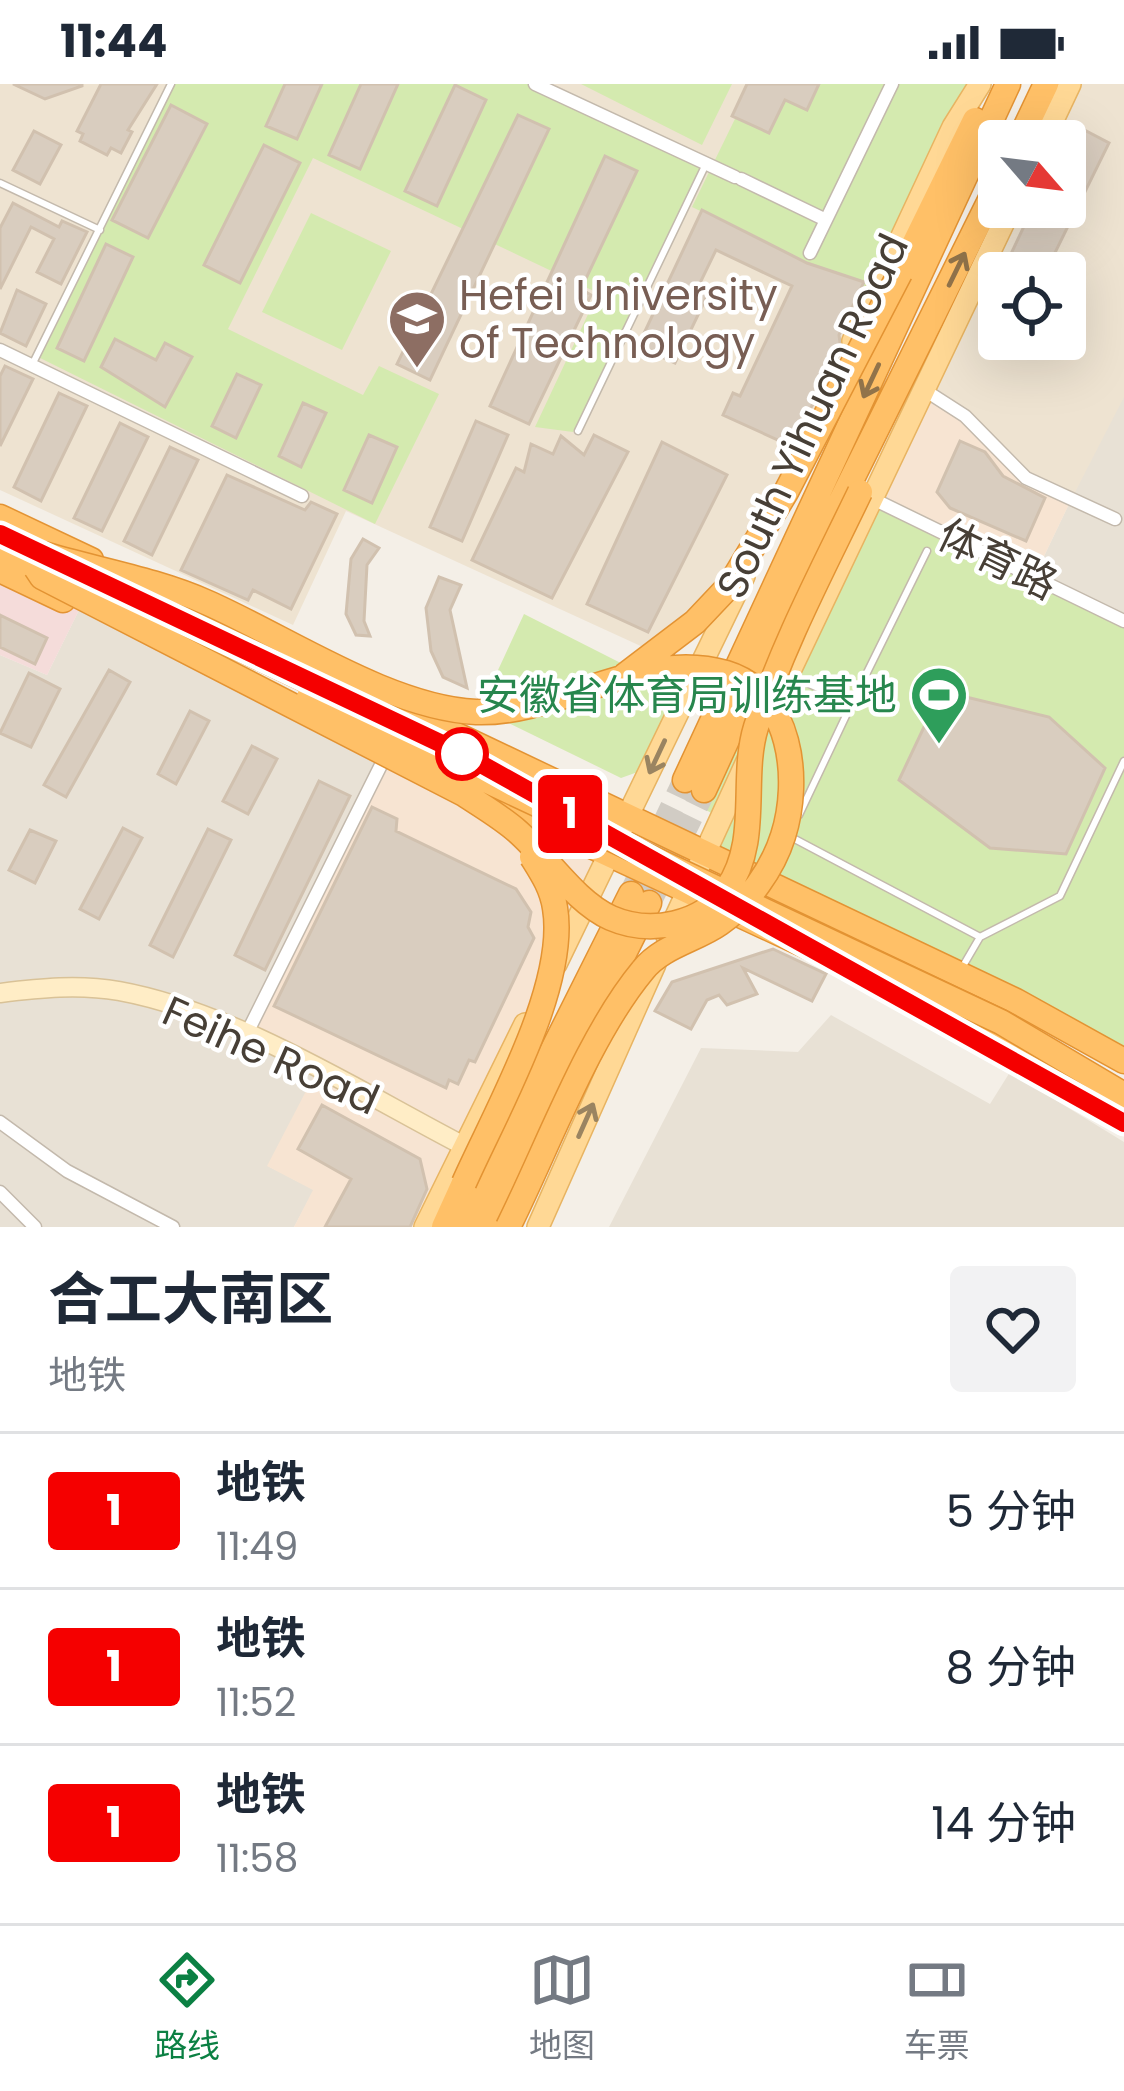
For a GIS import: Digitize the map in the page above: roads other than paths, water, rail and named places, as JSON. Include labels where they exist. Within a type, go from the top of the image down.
[{"type":"highway","points":[[622,677],[695,622],[730,585],[786,492],[901,273],[947,170],[1005,84]]},
{"type":"highway","name":"South Yihuan Road","points":[[978,226],[782,620],[694,785],[1005,84]]},
{"type":"highway","points":[[1029,120],[1046,89]]},
{"type":"highway","points":[[39,561],[42,578],[464,794],[515,829],[593,907],[634,926],[681,923],[728,889],[747,826],[754,732],[797,623],[866,495],[925,361],[932,322]]},
{"type":"highway","points":[[0,517],[958,974],[1124,1061]]},
{"type":"highway","points":[[0,534],[39,561],[1000,1022],[1124,1095]]},
{"type":"highway","points":[[0,550],[202,600],[412,699],[476,712],[531,706],[622,677],[670,670],[727,674],[761,697],[785,730],[792,786],[783,837],[741,904],[720,924],[647,964],[620,1000],[508,1227]]},
{"type":"highway","points":[[39,561],[1013,1014],[1124,1077]]},
{"type":"highway","points":[[0,570],[992,1032],[1124,1109]]},
{"type":"highway","points":[[443,1227],[542,1001],[554,951],[556,911],[549,884],[515,829]]},
{"type":"highway","points":[[464,1227],[640,898],[488,1227]]},
{"type":"main road","points":[[425,1227],[612,856],[952,127],[980,84]]},
{"type":"main road","points":[[1053,120],[1070,84]]},
{"type":"main road","points":[[538,1227],[866,495],[1001,228]]},
{"type":"street","points":[[535,84],[826,220]]},
{"type":"street","points":[[810,253],[892,84]]},
{"type":"street","points":[[0,350],[302,496]]},
{"type":"street","points":[[923,389],[965,416],[1026,478],[1115,519]]},
{"type":"street","name":"体育路","points":[[866,495],[1124,621]]},
{"type":"street","points":[[246,1036],[387,752]]},
{"type":"street","name":"Feihe Road","points":[[0,993],[51,986],[121,992],[246,1036],[464,1146]]},
{"type":"street","points":[[0,1122],[67,1171],[173,1227]]},
{"type":"street","points":[[0,1192],[35,1227]]},
{"type":"lane","points":[[32,365],[171,84]]},
{"type":"lane","points":[[578,431],[706,164]]},
{"type":"lane","points":[[0,183],[100,230]]},
{"type":"lane","points":[[927,551],[789,836],[980,938]]},
{"type":"lane","points":[[788,674],[852,703]]},
{"type":"lane","points":[[958,974],[980,938],[1060,896],[1124,761]]},
{"type":"tunnel","points":[[631,894],[685,780]]},
{"type":"tunnel","points":[[649,903],[704,790]]},
{"type":"metro line","name":"1","points":[[0,534],[463,754],[1124,1123]]},
{"type":"place","name":"Hefei University of Technology","points":[[417,370]]},
{"type":"place","name":"安徽省体育局训练基地","points":[[939,746]]}]
